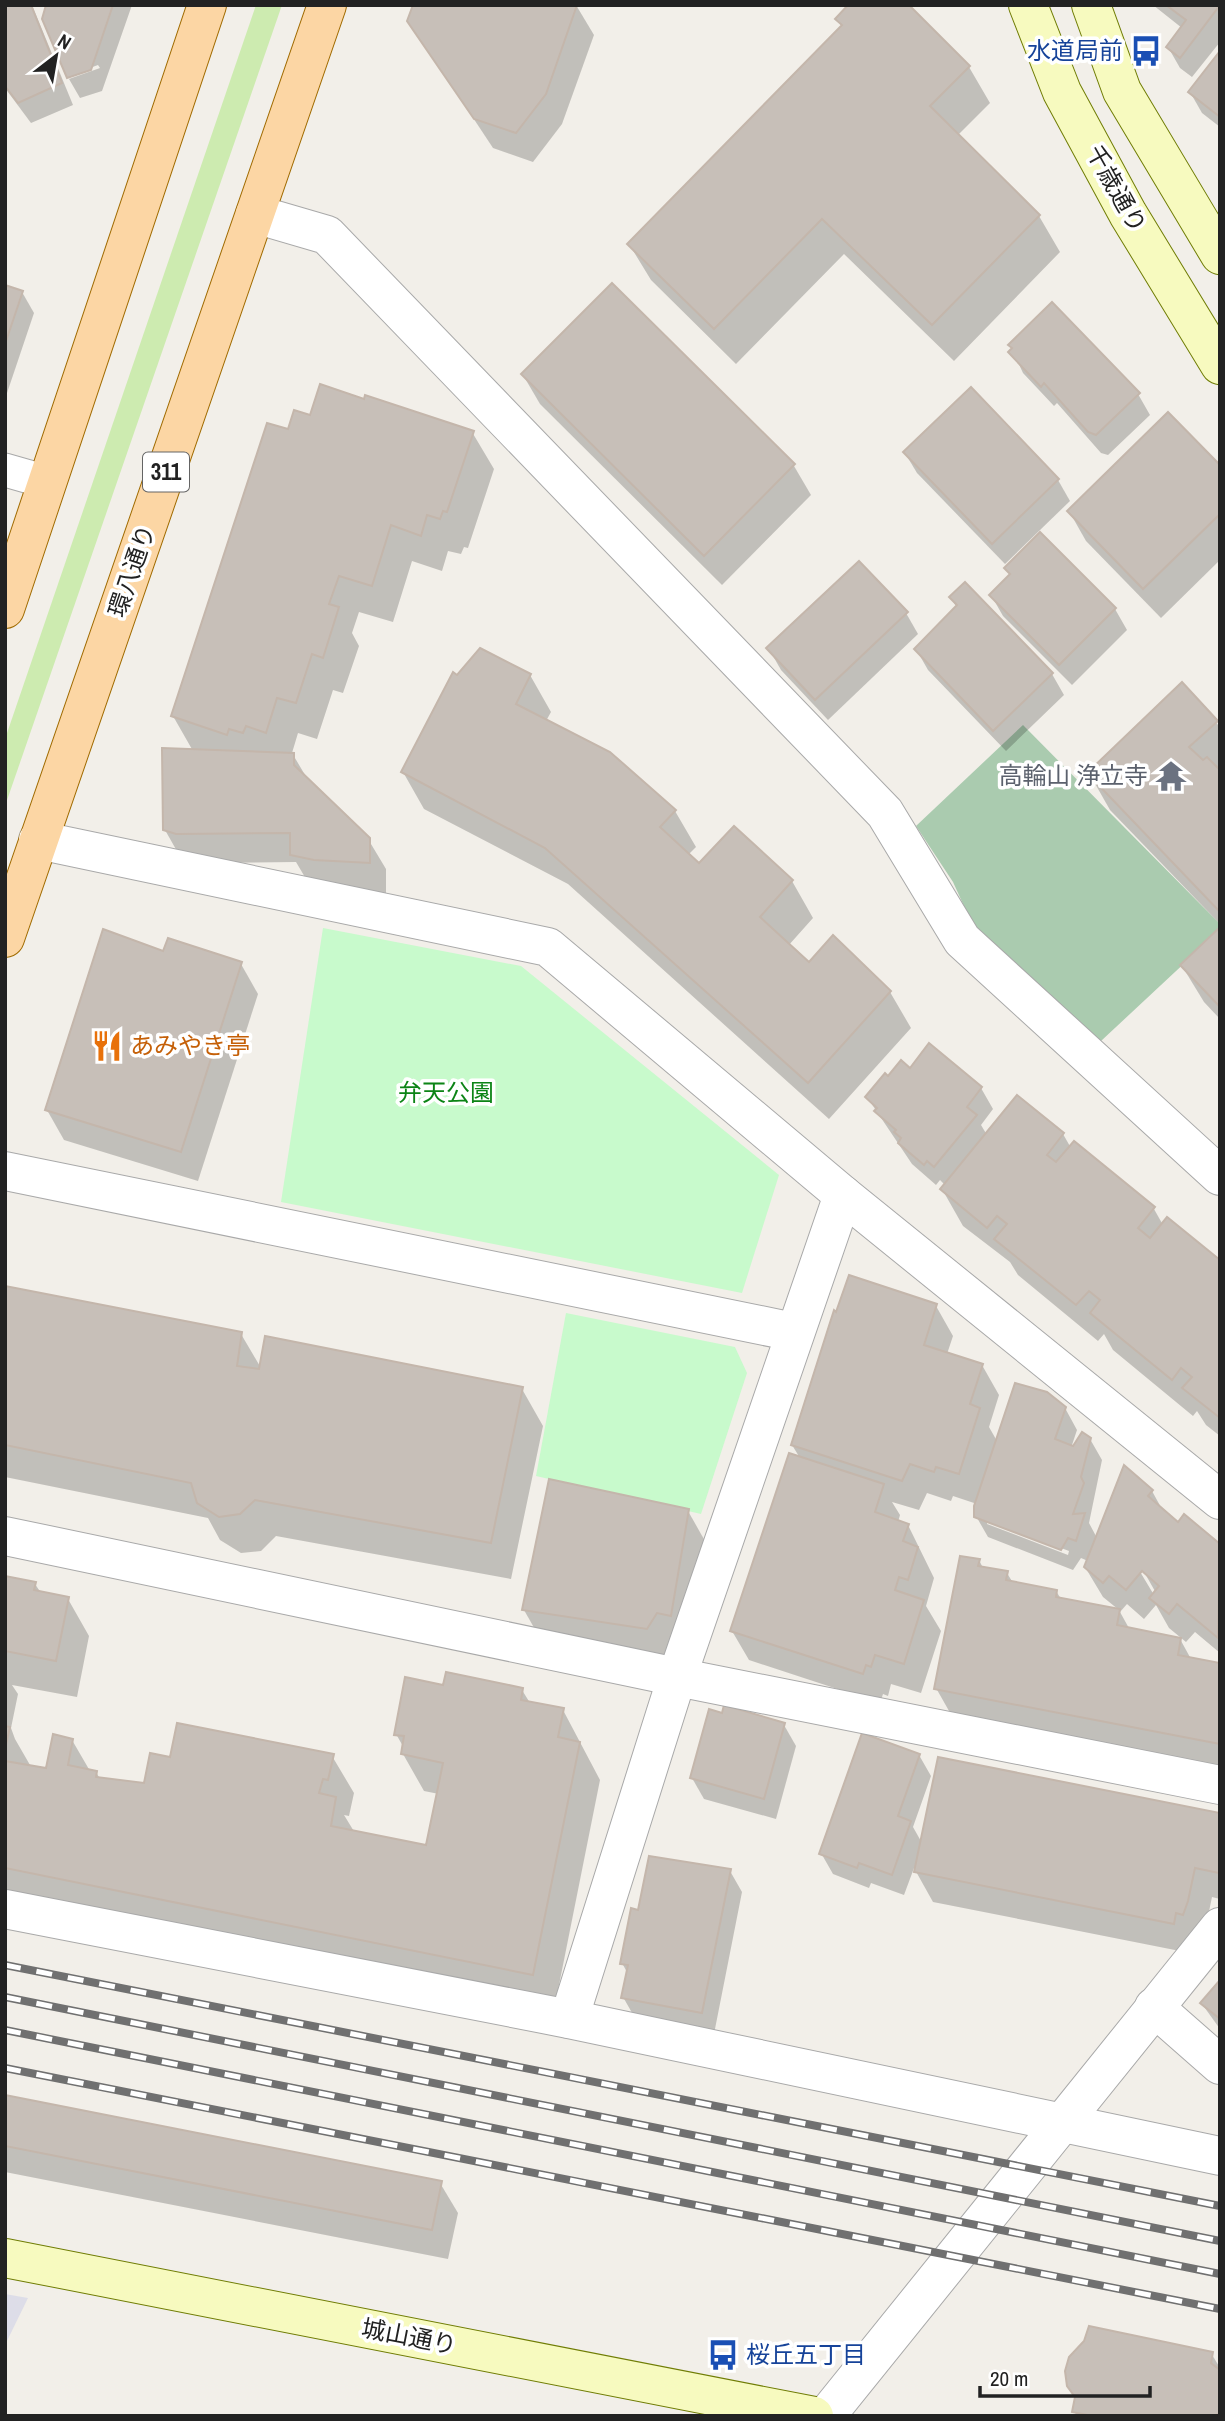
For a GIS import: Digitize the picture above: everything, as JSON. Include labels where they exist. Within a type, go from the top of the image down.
[{"type":"main road","points":[[5,609],[207,5]]},
{"type":"main road","name":"環八通り","points":[[5,938],[327,5]]},
{"type":"street","name":"千歳通り","points":[[1028,5],[1062,92],[1135,225],[1220,365]]},
{"type":"street","points":[[1091,5],[1122,91],[1220,255]]},
{"type":"street","points":[[256,214],[327,235],[886,813],[962,940],[1220,1176]]},
{"type":"street","points":[[38,840],[548,947],[843,1195],[1220,1500]]},
{"type":"street","points":[[5,1171],[794,1332]]},
{"type":"street","points":[[569,2019],[677,1677],[843,1195]]},
{"type":"street","points":[[5,1536],[677,1677],[1220,1785]]},
{"type":"street","points":[[5,1909],[569,2019],[1065,2121],[1220,2156]]},
{"type":"street","points":[[826,2416],[1220,1927]]},
{"type":"street","points":[[1154,2007],[1220,2065]]},
{"type":"street","name":"城山通り","points":[[5,2258],[814,2416]]},
{"type":"lane","points":[[5,470],[47,482]]},
{"type":"green space","points":[[256,5],[282,5],[5,806],[5,739]]},
{"type":"green space","points":[[1023,725],[1220,924],[1220,930],[1101,1041],[974,928],[953,882],[916,826]]},
{"type":"green space","name":"弁天公園","points":[[323,928],[521,966],[779,1175],[742,1293],[281,1202]]},
{"type":"green space","points":[[566,1313],[735,1347],[747,1373],[701,1514],[536,1476]]},
{"type":"shaded area","points":[[5,2294],[28,2298],[5,2345]]},
{"type":"building","points":[[5,5],[31,5],[62,83],[18,103],[5,86]]},
{"type":"building","points":[[46,5],[113,5],[91,70],[67,78],[42,19]]},
{"type":"building","points":[[413,5],[577,5],[546,94],[516,133],[474,119],[407,21]]},
{"type":"building","points":[[848,5],[909,5],[970,66],[930,106],[1040,215],[932,325],[822,219],[714,329],[627,244],[842,25],[835,19]]},
{"type":"building","points":[[1166,5],[1220,5],[1180,58],[1166,47],[1186,20]]},
{"type":"building","points":[[1220,51],[1220,117],[1188,92]]},
{"type":"building","points":[[612,283],[795,464],[704,556],[521,374]]},
{"type":"building","points":[[5,285],[23,291],[5,344]]},
{"type":"building","points":[[1052,302],[1140,393],[1096,435],[1088,432],[1044,383],[1041,387],[1008,352],[1012,348],[1008,345]]},
{"type":"building","points":[[320,384],[364,399],[365,395],[474,431],[447,512],[443,511],[440,519],[427,515],[421,536],[391,525],[372,586],[339,576],[329,604],[339,607],[323,658],[312,654],[296,703],[277,698],[266,733],[246,726],[243,733],[229,729],[227,735],[171,716],[267,423],[288,429],[294,410],[310,415]]},
{"type":"building","points":[[971,387],[1059,479],[992,544],[903,452]]},
{"type":"building","points":[[1168,412],[1220,465],[1220,514],[1143,589],[1067,511]]},
{"type":"building","points":[[1040,532],[1116,608],[1059,665],[989,595],[1010,574],[1004,568]]},
{"type":"building","points":[[859,561],[908,612],[815,700],[766,648]]},
{"type":"building","points":[[965,582],[1053,673],[993,731],[914,649],[957,605],[949,597]]},
{"type":"building","points":[[480,648],[531,674],[516,704],[610,752],[676,810],[660,827],[699,863],[734,826],[793,880],[760,917],[809,962],[833,935],[891,991],[808,1083],[545,848],[401,772],[453,672],[457,675]]},
{"type":"building","points":[[1182,682],[1218,721],[1189,747],[1203,760],[1207,757],[1220,770],[1220,912],[1087,773]]},
{"type":"building","points":[[162,748],[294,753],[294,765],[370,838],[370,863],[314,860],[290,855],[290,833],[176,834],[163,830]]},
{"type":"building","points":[[1220,927],[1220,1007],[1180,965]]},
{"type":"building","points":[[103,929],[163,951],[168,938],[242,962],[181,1152],[45,1110]]},
{"type":"building","points":[[929,1043],[982,1087],[967,1107],[977,1115],[934,1167],[927,1161],[924,1165],[898,1143],[901,1138],[894,1132],[896,1130],[874,1111],[877,1108],[865,1097],[885,1073],[888,1076],[901,1060],[910,1068]]},
{"type":"building","points":[[1017,1095],[1064,1133],[1047,1155],[1056,1162],[1074,1141],[1155,1207],[1138,1228],[1150,1238],[1167,1217],[1220,1260],[1220,1418],[1182,1388],[1192,1377],[1181,1368],[1172,1380],[1090,1313],[1100,1300],[1089,1291],[1076,1305],[994,1239],[1007,1224],[997,1216],[987,1228],[940,1189]]},
{"type":"building","points":[[849,1275],[937,1304],[924,1345],[983,1364],[970,1404],[980,1408],[959,1474],[936,1467],[934,1472],[910,1464],[902,1481],[791,1445],[834,1310],[836,1312]]},
{"type":"building","points":[[5,1286],[242,1332],[237,1366],[259,1369],[265,1336],[523,1387],[491,1543],[255,1500],[240,1514],[219,1517],[197,1503],[191,1483],[5,1445]]},
{"type":"building","points":[[1015,1383],[1047,1392],[1066,1407],[1055,1439],[1073,1446],[1082,1432],[1091,1438],[1081,1477],[1084,1483],[1073,1514],[1085,1513],[1076,1541],[1068,1538],[1061,1550],[974,1517],[974,1506]]},
{"type":"building","points":[[789,1453],[884,1484],[875,1512],[909,1524],[903,1541],[918,1547],[908,1580],[899,1577],[895,1590],[924,1600],[904,1664],[875,1655],[871,1667],[866,1665],[863,1674],[730,1631]]},
{"type":"building","points":[[1124,1465],[1153,1490],[1148,1496],[1178,1522],[1184,1514],[1220,1544],[1218,1638],[1177,1604],[1169,1614],[1149,1598],[1159,1586],[1142,1571],[1126,1590],[1109,1576],[1103,1583],[1084,1567]]},
{"type":"building","points":[[549,1479],[689,1509],[671,1616],[657,1613],[647,1629],[522,1610]]},
{"type":"building","points":[[960,1556],[980,1559],[978,1566],[1008,1571],[1006,1580],[1057,1590],[1056,1597],[1120,1609],[1117,1625],[1181,1638],[1178,1655],[1220,1663],[1220,1744],[934,1689]]},
{"type":"building","points":[[5,1576],[36,1582],[34,1590],[69,1597],[56,1661],[5,1651]]},
{"type":"building","points":[[446,1672],[523,1688],[521,1700],[564,1708],[558,1737],[580,1742],[533,1975],[5,1868],[5,1761],[46,1768],[53,1734],[73,1739],[68,1765],[97,1771],[96,1777],[144,1783],[150,1753],[170,1757],[177,1723],[334,1754],[328,1780],[323,1779],[319,1793],[336,1797],[331,1826],[426,1845],[443,1763],[401,1754],[404,1736],[394,1735],[405,1677],[443,1685]]},
{"type":"building","points":[[724,1705],[785,1723],[764,1799],[690,1778],[709,1709],[722,1713]]},
{"type":"building","points":[[5,1726],[10,1727],[5,1749]]},
{"type":"building","points":[[862,1733],[920,1754],[898,1816],[911,1821],[892,1875],[859,1863],[857,1868],[819,1854]]},
{"type":"building","points":[[938,1757],[1220,1813],[1219,1873],[1195,1868],[1183,1915],[1176,1913],[1174,1924],[914,1872]]},
{"type":"building","points":[[649,1856],[731,1869],[702,2013],[621,1998],[628,1965],[620,1964],[631,1908],[638,1910]]},
{"type":"building","points":[[1220,1980],[1220,2019],[1200,2003]]},
{"type":"building","points":[[5,2095],[442,2181],[432,2230],[5,2146]]},
{"type":"building","points":[[1089,2326],[1213,2352],[1211,2363],[1220,2370],[1219,2413],[1215,2416],[1093,2416],[1072,2412],[1075,2397],[1067,2386],[1065,2371],[1069,2357],[1084,2341]]},
{"type":"railway","points":[[5,1965],[1220,2206]]},
{"type":"railway","points":[[5,1997],[1220,2241]]},
{"type":"railway","points":[[5,2030],[1220,2274]]},
{"type":"railway","points":[[5,2068],[1220,2309]]},
{"type":"place","name":"水道局前","points":[[1146,51]]},
{"type":"place","name":"高輪山 浄立寺","points":[[1171,776]]},
{"type":"place","name":"あみやき亭","points":[[107,1046]]},
{"type":"place","name":"桜丘五丁目","points":[[723,2355]]}]
